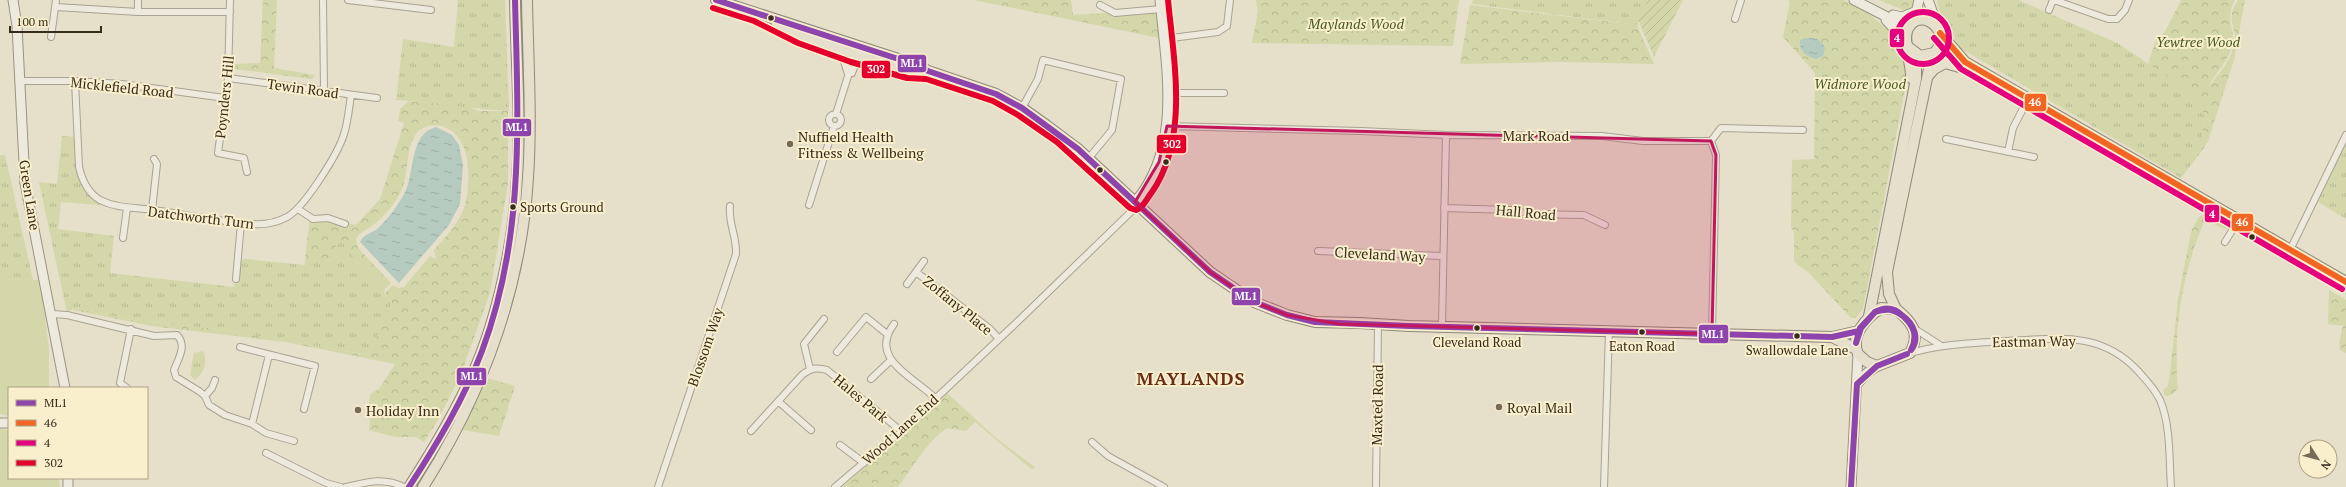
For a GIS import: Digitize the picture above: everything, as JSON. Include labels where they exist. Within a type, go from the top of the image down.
[{"type":"main road","points":[[410,487],[446,428],[474,372],[503,277],[517,180],[515,0]]},
{"type":"main road","points":[[423,487],[466,412],[483,375],[495,342],[513,279],[524,216],[528,179],[527,0]]},
{"type":"main road","points":[[716,0],[819,33],[859,51],[908,70],[928,71]]},
{"type":"main road","points":[[757,14],[801,35],[832,46],[892,57],[920,66],[928,71],[981,88],[1022,108],[1088,159],[1210,272],[1254,302],[1287,315],[1315,322],[1712,334],[1832,337],[1859,331]]},
{"type":"main road","points":[[1905,132],[1911,76],[1906,32],[1912,23],[1928,20],[1939,31],[1962,60],[1972,67],[2238,220],[2291,248],[2346,282]]},
{"type":"main road","points":[[1832,337],[1857,352],[1867,362],[1878,366],[1910,353],[1916,336],[1915,329],[1896,309],[1889,294],[1887,272],[1924,89],[1933,54],[1940,44],[1939,31]]},
{"type":"main road","points":[[819,33],[819,37],[832,46]]},
{"type":"main road","points":[[1907,44],[1916,54],[1925,56],[1933,54],[1962,60]]},
{"type":"main road","points":[[1857,352],[1859,331],[1869,316],[1917,72],[1916,54]]},
{"type":"main road","points":[[892,57],[893,60],[908,70]]},
{"type":"main road","points":[[1924,89],[1930,72],[1945,63],[1952,63],[1999,82]]},
{"type":"main road","points":[[1869,316],[1882,308],[1896,309]]},
{"type":"street","name":"Green Lane","points":[[13,0],[17,26],[25,183],[52,314],[65,387]]},
{"type":"street","points":[[138,0],[138,12]]},
{"type":"street","name":"Poynders Hill","points":[[230,0],[228,78],[218,153],[244,158],[247,172]]},
{"type":"street","points":[[323,0],[324,91]]},
{"type":"street","points":[[348,0],[431,10]]},
{"type":"street","points":[[1164,39],[1218,32],[1227,26],[1230,0]]},
{"type":"street","points":[[1734,19],[1741,0]]},
{"type":"street","points":[[1858,2],[1879,14],[1898,22],[1912,23],[1917,11],[1919,0]]},
{"type":"street","points":[[1924,0],[1928,20]]},
{"type":"street","points":[[1928,0],[1939,31]]},
{"type":"street","points":[[2049,10],[2054,0],[2108,19],[2117,19],[2125,10],[2129,0]]},
{"type":"street","points":[[1858,2],[1897,16],[1906,16],[1917,11]]},
{"type":"street","points":[[51,37],[56,3],[138,12],[230,12]]},
{"type":"street","points":[[1100,5],[1115,13],[1161,5]]},
{"type":"street","name":"Wood Lane End","points":[[835,487],[901,431],[999,339],[1136,204],[1148,186],[1159,162],[1166,126],[1167,93],[1161,5]]},
{"type":"street","points":[[1879,14],[1895,27],[1907,44]]},
{"type":"street","points":[[832,46],[842,55],[849,78]]},
{"type":"street","points":[[809,205],[834,126],[839,125],[841,121],[836,114],[859,51]]},
{"type":"street","points":[[1022,108],[1038,79],[1043,60],[1121,79],[1112,130],[1088,159]]},
{"type":"street","name":"Tewin Road","points":[[228,78],[377,98]]},
{"type":"street","name":"Micklefield Road","points":[[19,81],[75,81],[122,84],[225,98]]},
{"type":"street","name":"Datchworth Turn","points":[[75,81],[79,167],[82,180],[98,199],[113,206],[258,224],[274,222],[287,217],[298,209],[340,143],[347,122],[351,95]]},
{"type":"street","points":[[1167,93],[1224,93]]},
{"type":"street","points":[[2008,152],[2013,128],[2028,99]]},
{"type":"street","name":"Mark Road","points":[[1166,126],[1361,131],[1446,135],[1546,134],[1602,136],[1643,141],[1711,141]]},
{"type":"street","points":[[1712,334],[1716,155],[1711,141],[1721,128],[1803,130]]},
{"type":"street","points":[[1442,326],[1442,256],[1446,135]]},
{"type":"street","points":[[2291,248],[2346,136]]},
{"type":"street","points":[[1946,139],[2034,158]]},
{"type":"street","points":[[152,210],[157,164],[154,159]]},
{"type":"street","name":"Blossom Way","points":[[658,487],[736,254],[736,244],[730,228],[730,206]]},
{"type":"street","points":[[123,238],[127,208]]},
{"type":"street","name":"Hall Road","points":[[1444,208],[1509,210],[1532,214],[1584,215],[1605,225]]},
{"type":"street","points":[[298,209],[313,219],[328,218],[346,224]]},
{"type":"street","points":[[2225,242],[2238,220]]},
{"type":"street","points":[[236,279],[241,223]]},
{"type":"street","name":"Cleveland Way","points":[[1318,251],[1442,256]]},
{"type":"street","name":"Zoffany Place","points":[[907,284],[924,261]]},
{"type":"street","name":"Zoffany Place","points":[[916,272],[990,329],[999,339]]},
{"type":"street","points":[[52,314],[131,329],[154,336],[177,335],[181,340],[183,347],[174,370],[176,377],[206,396],[210,405],[225,415],[252,424],[266,433],[294,441]]},
{"type":"street","points":[[837,352],[866,317],[887,334]]},
{"type":"street","points":[[751,431],[810,369],[804,344],[824,319]]},
{"type":"street","name":"Maxted Road","points":[[1376,487],[1378,323]]},
{"type":"street","points":[[894,324],[887,334],[885,342],[890,360],[935,398]]},
{"type":"street","points":[[125,387],[120,384],[131,329]]},
{"type":"street","points":[[1915,329],[1940,345]]},
{"type":"street","points":[[1604,487],[1609,331]]},
{"type":"street","name":"Eastman Way","points":[[1910,353],[1940,345],[2059,338],[2088,340],[2122,356],[2152,386],[2160,401],[2167,423],[2171,487]]},
{"type":"street","points":[[240,347],[314,366],[304,409]]},
{"type":"street","points":[[1851,487],[1857,384],[1857,352]]},
{"type":"street","points":[[252,424],[269,355]]},
{"type":"street","points":[[871,378],[890,360]]},
{"type":"street","points":[[1857,384],[1866,374],[1878,366]]},
{"type":"street","name":"Hales Park","points":[[810,369],[827,370],[901,431]]},
{"type":"street","points":[[206,396],[212,388],[215,380]]},
{"type":"street","points":[[779,402],[811,430]]},
{"type":"street","points":[[1092,442],[1108,456],[1164,487]]},
{"type":"street","points":[[840,445],[864,463]]},
{"type":"street","points":[[266,453],[326,483],[341,487]]},
{"type":"street","points":[[346,487],[379,480],[393,482],[404,487]]},
{"type":"highlighted area","points":[[1167,126],[1711,141],[1716,155],[1712,334],[1339,324],[1287,315],[1254,302],[1210,272],[1135,202],[1159,162]]},
{"type":"green space","points":[[263,0],[277,0],[274,68],[315,75],[312,79],[234,69],[234,64],[260,63]]},
{"type":"green space","points":[[458,0],[505,0],[509,111],[396,100],[403,39],[454,47]]},
{"type":"green space","points":[[518,0],[522,0],[525,174],[518,236],[462,413],[418,487],[413,487],[461,405],[512,244]]},
{"type":"green space","points":[[974,0],[1071,0],[1073,15],[1161,9],[1164,39]]},
{"type":"green space","name":"Maylands Wood","points":[[1256,0],[1459,0],[1453,46],[1252,43],[1258,12]]},
{"type":"green space","points":[[1473,0],[1648,0],[1637,25],[1472,4]]},
{"type":"green space","points":[[1648,0],[1683,0],[1654,57],[1638,20]]},
{"type":"green space","name":"Widmore Wood","points":[[1787,0],[1843,0],[1866,11],[1890,32],[1909,68],[1863,309],[1856,318],[1851,318],[1809,273],[1794,262],[1794,231],[1791,228],[1792,160],[1814,159],[1815,73],[1783,37],[1790,1]]},
{"type":"green space","points":[[1879,0],[1915,0],[1915,4],[1908,12]]},
{"type":"green space","points":[[1937,0],[2018,0],[2117,43],[2200,98],[2204,117],[2201,152],[2181,178],[1960,48],[1940,14]]},
{"type":"green space","name":"Yewtree Wood","points":[[2181,0],[2235,0],[2230,15],[2233,36],[2231,49],[2227,59],[2209,87],[2231,56],[2235,37],[2232,13],[2238,0],[2245,0],[2234,60],[2208,141],[2201,152],[2204,117],[2200,98],[2148,64],[2155,43],[2166,30]]},
{"type":"green space","points":[[1470,5],[1637,25],[1654,64],[1561,62],[1460,64]]},
{"type":"green space","points":[[409,101],[466,106],[479,111],[508,111],[508,183],[490,293],[461,374],[438,420],[424,442],[416,437],[395,437],[369,430],[370,394],[379,389],[395,364],[285,342],[152,326],[73,310],[74,308],[133,320],[210,328],[368,355],[392,303],[384,294],[393,285],[399,288],[404,287],[430,256],[436,259],[434,250],[452,229],[463,212],[468,184],[465,150],[460,140],[453,132],[438,125],[432,125],[421,129],[412,141],[404,182],[397,199],[381,218],[361,233],[356,239],[358,248],[391,283],[385,289],[359,264],[341,242],[339,256],[335,258],[318,262],[305,259],[310,217],[356,225],[380,199],[404,123],[398,121],[400,109]]},
{"type":"green space","points":[[62,136],[78,137],[79,167],[89,190],[113,206],[61,202],[58,229],[114,236],[110,273],[234,287],[237,261],[245,259],[305,265],[305,259],[328,261],[339,256],[334,248],[341,241],[359,264],[385,289],[384,294],[392,303],[368,355],[210,328],[133,320],[74,308],[67,313],[39,182],[57,184]]},
{"type":"green space","points":[[2346,144],[2346,219],[2318,202]]},
{"type":"green space","points":[[0,155],[5,155],[33,280],[0,279]]},
{"type":"green space","points":[[2210,211],[2232,223],[2227,230],[2205,220],[2197,240],[2185,282],[2178,325],[2178,389],[2171,395],[2165,396],[2163,390],[2168,386],[2178,299],[2191,232],[2198,218]]},
{"type":"green space","points":[[0,279],[41,280],[49,351],[49,387],[8,387],[8,416],[0,414]]},
{"type":"green space","points":[[2329,290],[2346,300],[2346,353],[2340,350],[2339,344],[2343,326],[2328,324]]},
{"type":"green space","points":[[203,351],[205,363],[203,371],[195,380],[190,375],[194,353]]},
{"type":"green space","points":[[487,378],[515,386],[499,436],[463,430]]},
{"type":"green space","points":[[947,393],[996,438],[1036,468],[1031,469],[975,422],[966,431],[947,428],[933,440],[898,487],[842,487],[918,422]]},
{"type":"green space","points":[[0,429],[8,430],[8,479],[59,479],[60,487],[0,487]]},
{"type":"water","points":[[1808,38],[1816,39],[1822,43],[1825,48],[1823,56],[1816,59],[1809,57],[1804,53],[1800,40]]},
{"type":"water","points":[[436,127],[452,135],[459,145],[463,165],[460,204],[449,225],[399,283],[360,242],[365,236],[377,229],[390,216],[397,206],[409,182],[417,144],[428,131]]},
{"type":"transit line","name":"ML1","points":[[409,487],[449,421],[475,369],[496,308],[506,265],[516,177],[517,89],[515,0]]},
{"type":"transit line","name":"ML1","points":[[716,0],[920,66],[928,71],[996,94],[1022,108],[1078,149],[1210,272],[1254,302],[1287,315],[1315,322],[1409,326],[1832,337],[1859,331]]},
{"type":"transit line","name":"302","points":[[713,8],[754,21],[798,43],[851,62],[907,78],[926,79],[993,101],[1018,115],[1057,142],[1130,208],[1136,210],[1145,202],[1164,171],[1171,148],[1175,124],[1175,74],[1168,0]]},
{"type":"transit line","name":"4","points":[[1923,12],[1937,16],[1945,24],[1949,38],[1945,52],[1937,60],[1923,64],[1909,60],[1901,52],[1897,38],[1901,24],[1909,16],[1923,12]]},
{"type":"transit line","name":"46","points":[[1940,33],[1965,62],[2346,282]]},
{"type":"transit line","name":"4","points":[[1934,38],[1961,69],[2342,289]]},
{"type":"transit line","name":"ML1","points":[[1875,312],[1883,309],[1890,309],[1897,311],[1903,316]]},
{"type":"transit line","name":"ML1","points":[[1875,312],[1890,310],[1903,316]]},
{"type":"transit line","name":"ML1","points":[[1856,343],[1860,328],[1875,312]]},
{"type":"transit line","name":"ML1","points":[[1856,343],[1861,328],[1875,312]]},
{"type":"transit line","name":"ML1","points":[[1903,316],[1913,327],[1915,341],[1911,350]]},
{"type":"transit line","name":"ML1","points":[[1903,316],[1910,324],[1914,332],[1914,340],[1911,350]]},
{"type":"transit line","name":"ML1","points":[[1877,366],[1907,354]]},
{"type":"transit line","name":"ML1","points":[[1877,366],[1907,354]]},
{"type":"transit line","name":"ML1","points":[[1851,487],[1857,384],[1877,366]]},
{"type":"place","name":"Nuffield Health Fitness & Wellbeing","points":[[790,144]]},
{"type":"place","name":"Sports Ground","points":[[513,207]]},
{"type":"place","name":"Cleveland Road","points":[[1477,328]]},
{"type":"place","name":"Eaton Road","points":[[1642,332]]},
{"type":"place","name":"Swallowdale Lane","points":[[1797,336]]},
{"type":"place","name":"Royal Mail","points":[[1499,407]]},
{"type":"place","name":"Holiday Inn","points":[[358,410]]},
{"type":"district","name":"MAYLANDS","points":[[1191,378]]}]
